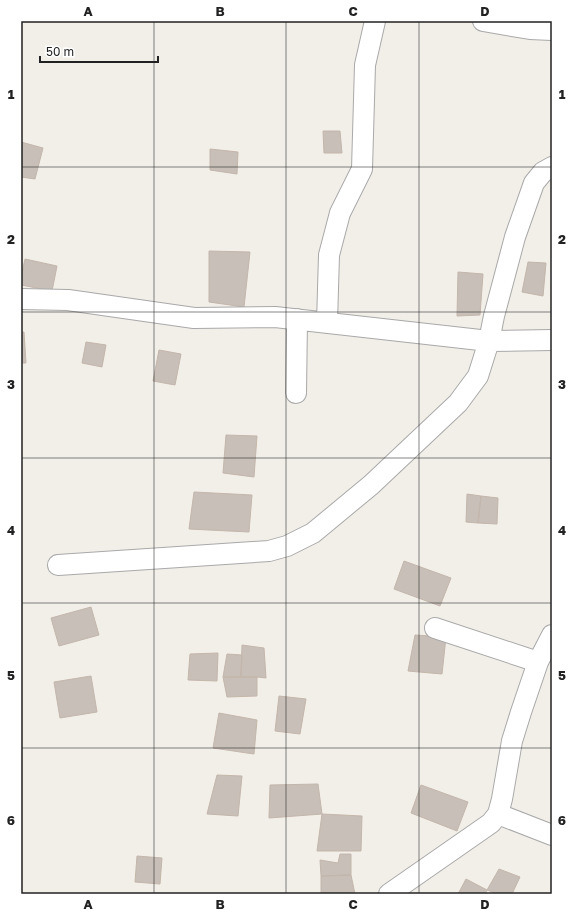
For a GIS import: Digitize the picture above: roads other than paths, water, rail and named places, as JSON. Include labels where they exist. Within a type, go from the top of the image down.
[{"type":"street","points":[[327,322],[329,255],[340,213],[362,169],[365,65],[375,21]]},
{"type":"street","points":[[483,21],[530,29],[552,30]]},
{"type":"street","points":[[58,565],[269,551],[286,546],[314,533],[371,485],[458,403],[478,376],[489,341],[494,316],[515,237],[534,183],[543,172],[552,167]]},
{"type":"street","points":[[21,299],[68,300],[194,318],[275,317],[489,341],[552,340]]},
{"type":"street","points":[[296,393],[297,319]]},
{"type":"street","points":[[435,628],[538,662]]},
{"type":"street","points":[[389,894],[491,823],[498,814],[512,741],[538,662],[552,635]]},
{"type":"street","points":[[498,814],[552,835]]}]
